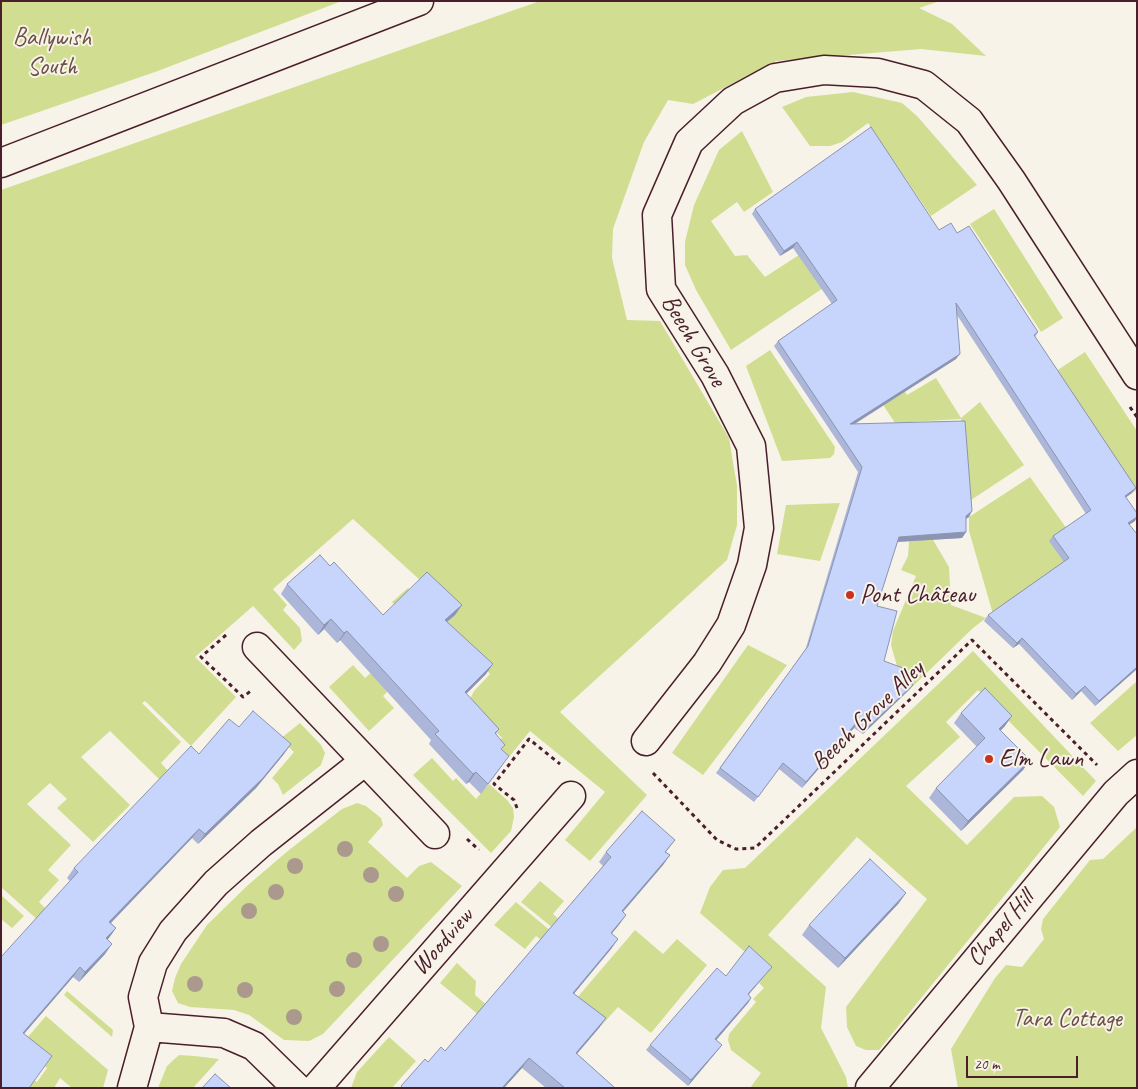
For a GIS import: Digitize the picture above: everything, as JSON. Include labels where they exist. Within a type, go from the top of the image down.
[{"type":"street","points":[[1,163],[418,1]]},
{"type":"street","name":"Beech Grove","points":[[646,741],[707,663],[731,625],[752,565],[759,528],[751,446],[715,375],[661,289],[657,215],[689,142],[733,101],[775,78],[824,70],[878,73],[924,85],[969,121],[1016,188],[1137,375]]},
{"type":"street","points":[[257,647],[435,834]]},
{"type":"street","points":[[132,1088],[149,1027],[143,997],[154,964],[173,932],[216,882],[261,843],[365,762]]},
{"type":"street","name":"Chapel Hill","points":[[874,1086],[1110,799],[1137,774]]},
{"type":"street","name":"Woodview","points":[[316,1088],[569,783]]},
{"type":"street","points":[[149,1027],[224,1033],[254,1046],[297,1088]]},
{"type":"path","points":[[1127,402],[1137,417]]},
{"type":"path","points":[[231,631],[201,657],[243,697],[260,686]]},
{"type":"path","name":"Beech Grove Alley","points":[[648,768],[717,840],[736,849],[756,848],[972,640],[1104,772]]},
{"type":"path","points":[[518,812],[514,800],[494,784],[529,739],[569,783]]},
{"type":"path","points":[[463,835],[485,856]]},
{"type":"green space","name":"Ballywish South","points":[[1,1],[342,1],[155,72],[1,125]]},
{"type":"green space","points":[[540,1],[940,1],[919,8],[952,24],[986,56],[921,49],[776,61],[693,104],[668,100],[644,142],[613,229],[612,258],[627,320],[660,321],[729,438],[737,486],[737,525],[727,560],[560,712],[647,795],[590,861],[565,840],[605,792],[530,731],[509,757],[497,744],[502,738],[470,705],[469,701],[474,691],[490,674],[479,662],[428,639],[392,602],[408,588],[424,604],[421,581],[353,519],[273,589],[287,605],[283,610],[300,628],[302,641],[294,650],[253,606],[195,657],[236,697],[191,746],[145,701],[142,703],[181,742],[161,763],[171,774],[162,782],[110,731],[81,757],[130,805],[93,842],[57,808],[67,799],[50,783],[27,804],[71,845],[48,870],[59,880],[39,902],[49,912],[40,922],[1,887],[1,190]]},
{"type":"green space","points":[[853,92],[902,103],[917,116],[977,185],[931,216],[868,123],[842,142],[830,146],[810,146],[782,107],[806,97]]},
{"type":"green space","points":[[742,131],[773,192],[744,212],[737,202],[711,221],[735,256],[747,255],[765,277],[836,231],[841,276],[731,350],[696,290],[685,265],[685,242],[694,205],[719,150]]},
{"type":"green space","points":[[994,209],[1063,318],[1041,332],[970,224]]},
{"type":"green space","points":[[770,350],[835,447],[834,454],[830,458],[782,461],[746,366]]},
{"type":"green space","points":[[1085,352],[1137,431],[1137,490],[1132,493],[1093,436],[1056,371]]},
{"type":"green space","points":[[936,378],[961,418],[980,402],[1024,465],[968,502],[961,419],[895,423],[876,394],[897,379],[907,395]]},
{"type":"green space","points":[[1030,477],[1067,529],[1066,564],[993,614],[969,531],[969,517]]},
{"type":"green space","points":[[840,503],[820,561],[777,554],[786,505]]},
{"type":"green space","points":[[910,528],[926,528],[949,567],[951,605],[986,618],[973,628],[909,690],[899,673],[891,645],[893,631],[916,576],[901,570],[908,556]]},
{"type":"green space","points":[[748,645],[787,665],[703,775],[672,753]]},
{"type":"green space","points":[[973,651],[1096,781],[1083,796],[978,690],[946,722],[960,737],[906,786],[967,845],[1014,797],[1042,796],[1054,807],[1060,827],[879,1050],[866,1050],[856,1046],[847,1027],[846,1007],[927,899],[857,837],[768,935],[826,987],[821,1028],[846,1077],[848,1088],[750,1088],[761,1073],[731,1050],[728,1040],[729,1034],[756,1002],[753,999],[764,988],[759,983],[768,972],[700,913],[710,887],[723,870],[745,868]]},
{"type":"green space","points":[[353,665],[365,678],[372,672],[389,690],[383,696],[394,708],[369,731],[329,687]]},
{"type":"green space","points":[[1137,681],[1137,735],[1118,751],[1090,723]]},
{"type":"green space","points":[[300,723],[321,745],[325,753],[321,765],[283,795],[278,784],[272,778],[294,752],[280,739]]},
{"type":"green space","points":[[432,758],[453,781],[456,778],[476,799],[489,784],[513,808],[514,817],[511,831],[491,853],[413,775]]},
{"type":"green space","points":[[357,803],[366,806],[381,818],[383,825],[368,842],[407,878],[419,866],[431,862],[462,886],[323,1034],[309,1041],[284,1040],[249,1015],[234,1010],[190,1007],[178,1003],[172,991],[175,978],[181,964],[207,925],[248,885],[289,850],[342,809]]},
{"type":"green space","name":"Tara Cottage","points":[[1137,827],[1137,1088],[958,1088],[951,1049],[995,978],[1006,965],[1022,967],[1044,939],[1041,929],[1043,919],[1090,860],[1103,859]]},
{"type":"green space","points":[[540,881],[564,901],[553,914],[561,921],[554,929],[521,902]]},
{"type":"green space","points":[[1,895],[24,916],[12,928],[1,919]]},
{"type":"green space","points":[[516,902],[552,932],[544,942],[536,936],[525,949],[494,925]]},
{"type":"green space","points":[[635,930],[663,954],[677,939],[707,965],[651,1033],[618,1007],[601,1026],[583,1011],[564,1013]]},
{"type":"green space","points":[[457,963],[476,981],[475,995],[488,1006],[480,1016],[440,983]]},
{"type":"green space","points":[[67,991],[113,1030],[112,1037],[64,995]]},
{"type":"green space","points":[[46,1016],[108,1070],[103,1088],[72,1088],[60,1078],[54,1088],[10,1088],[1,1030],[20,1046]],"holes":[[[30,1055],[47,1068],[37,1082],[21,1071]]]},
{"type":"green space","points":[[389,1037],[416,1061],[392,1088],[351,1088],[357,1072]]},
{"type":"green space","points":[[179,1055],[219,1059],[193,1088],[158,1088],[167,1066]]},
{"type":"building","points":[[871,127],[939,230],[951,223],[957,233],[969,226],[1038,332],[1034,335],[1136,488],[1125,496],[1137,513],[1137,517],[1128,523],[1137,534],[1137,667],[1099,701],[1085,686],[1076,694],[1022,638],[1017,643],[988,615],[1069,558],[1053,536],[1091,510],[956,303],[960,354],[850,424],[965,421],[972,511],[966,516],[966,532],[899,537],[877,606],[897,611],[884,661],[903,668],[913,685],[866,729],[857,722],[806,782],[783,763],[758,797],[720,768],[808,646],[862,467],[778,341],[837,300],[797,242],[784,251],[755,209]]},
{"type":"building","points":[[320,555],[330,566],[334,562],[383,615],[427,572],[462,605],[445,620],[493,664],[465,692],[499,729],[495,733],[505,745],[501,749],[509,756],[488,784],[476,772],[473,774],[435,734],[439,731],[347,631],[344,633],[331,619],[324,625],[287,584]]},
{"type":"building","name":"Elm Lawn","points":[[985,688],[1012,716],[999,729],[1030,760],[968,821],[936,788],[985,738],[961,713]]},
{"type":"building","points":[[253,711],[291,744],[263,778],[205,834],[199,829],[109,922],[116,928],[106,938],[112,944],[85,972],[80,967],[23,1033],[52,1056],[29,1088],[1,1088],[1,957],[78,872],[74,868],[191,746],[199,754],[229,719],[239,727]]},
{"type":"building","points":[[642,811],[675,840],[665,852],[670,855],[622,911],[626,915],[611,933],[618,939],[573,993],[606,1018],[576,1053],[615,1088],[565,1088],[529,1058],[502,1088],[403,1088],[401,1086],[425,1059],[428,1062],[441,1047],[445,1051],[611,857],[606,852]]},
{"type":"building","points":[[870,859],[906,893],[845,958],[809,925]]},
{"type":"building","points":[[749,946],[772,967],[748,994],[751,998],[715,1039],[722,1045],[691,1080],[650,1045],[717,968],[726,976]]},
{"type":"building","points":[[215,1074],[231,1088],[202,1088]]},
{"type":"place","name":"Pont Château","points":[[850,595]]},
{"type":"place","name":"Elm Lawn","points":[[989,759]]}]
